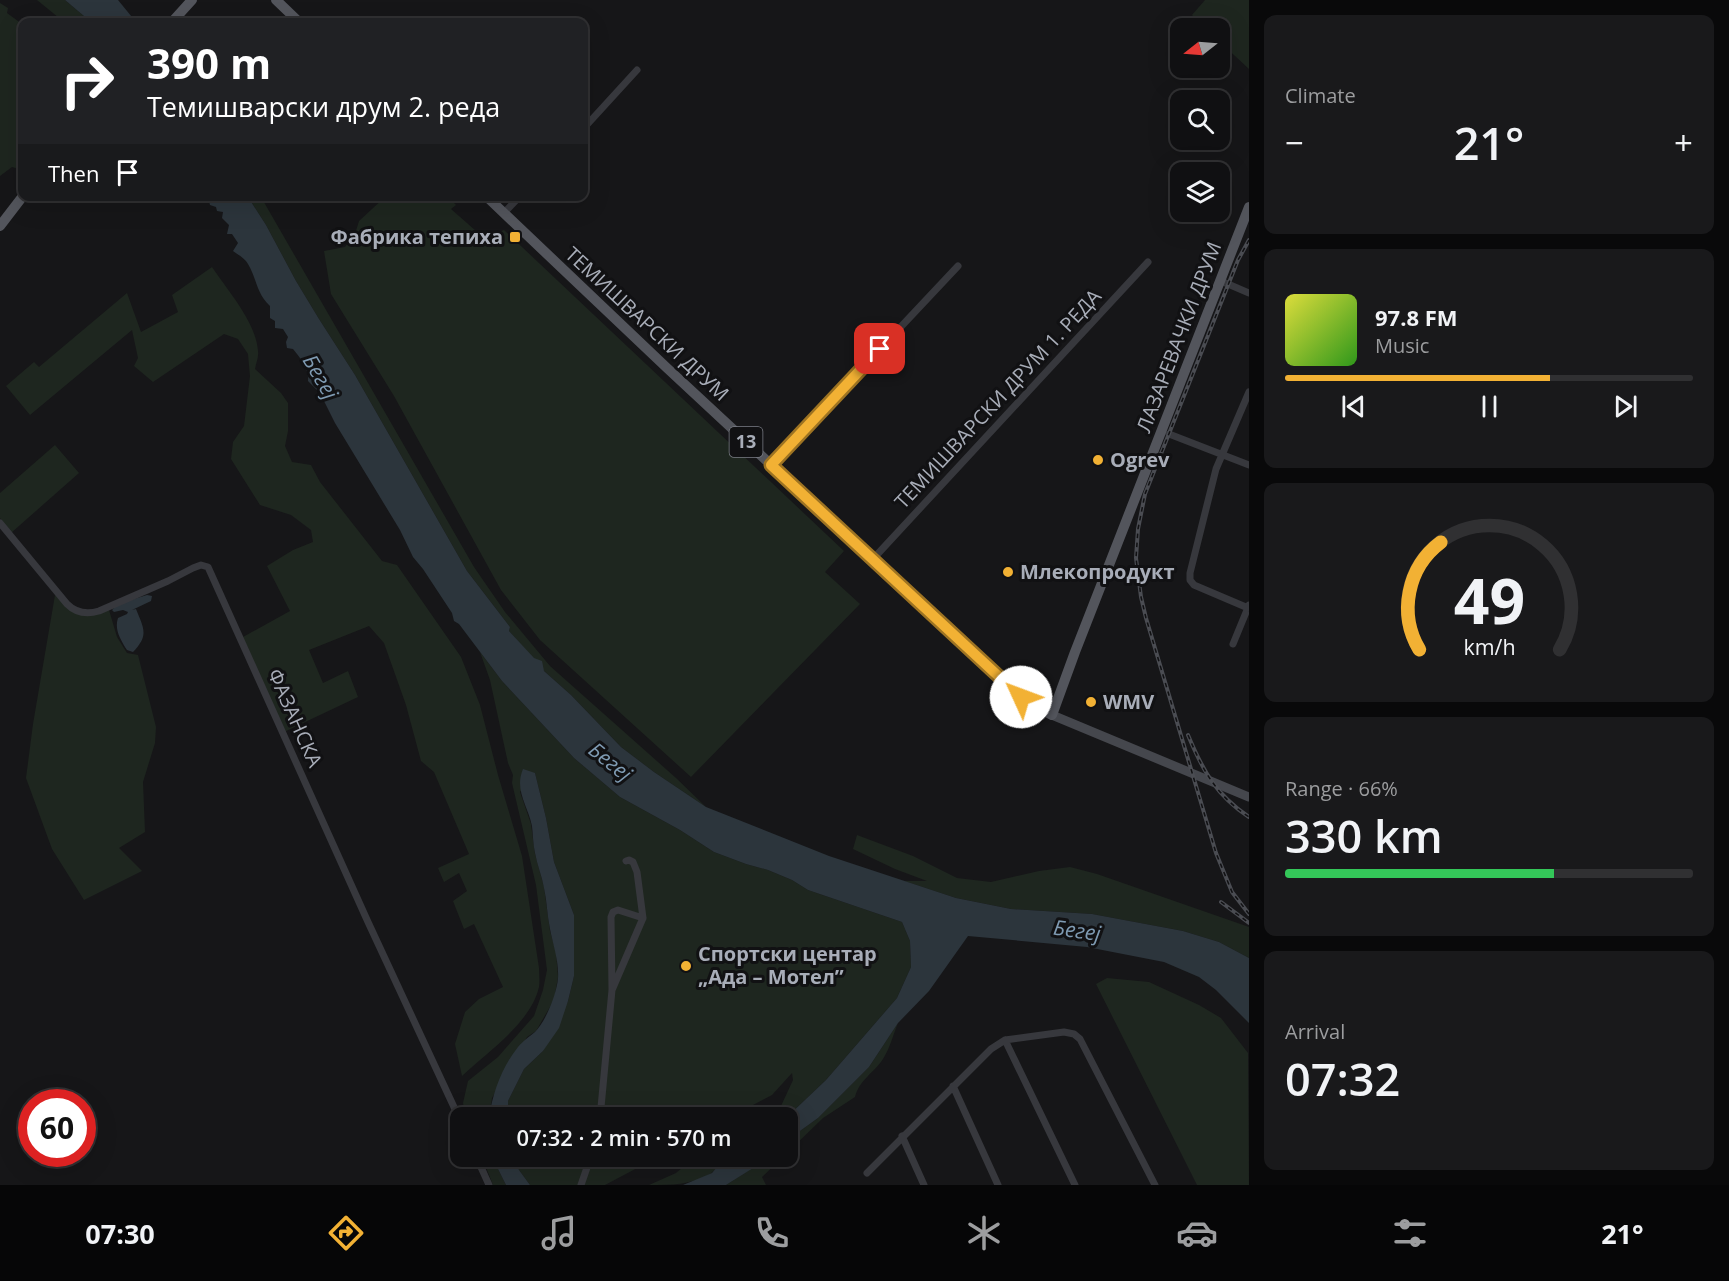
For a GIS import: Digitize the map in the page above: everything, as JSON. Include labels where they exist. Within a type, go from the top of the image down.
[{"type":"main road","points":[[176,18],[192,0]]},
{"type":"main road","points":[[270,0],[279,4],[295,18]]},
{"type":"main road","points":[[0,226],[19,201]]},
{"type":"main road","name":"ТЕМИШВАРСКИ ДРУМ","points":[[491,201],[1021,697],[1052,715]]},
{"type":"main road","name":"ЛАЗАРЕВАЧКИ ДРУМ","points":[[1052,715],[1249,207]]},
{"type":"main road","points":[[1052,715],[1249,797]]},
{"type":"street","points":[[588,124],[637,70]]},
{"type":"street","points":[[504,213],[515,201]]},
{"type":"street","name":"ТЕМИШВАРСКИ ДРУМ 1. РЕДА","points":[[873,559],[1148,262]]},
{"type":"street","points":[[771,465],[958,266]]},
{"type":"street","points":[[1221,281],[1249,293]]},
{"type":"street","points":[[1233,644],[1248,606],[1194,585],[1190,579],[1190,573],[1210,488],[1249,392]]},
{"type":"street","points":[[1169,434],[1249,465]]},
{"type":"street","name":"ФАЗАНСКА","points":[[0,523],[67,604],[79,612],[99,611],[193,568],[201,565],[208,567],[454,1107]]},
{"type":"street","points":[[612,990],[643,918],[637,872],[633,862],[626,861]]},
{"type":"street","points":[[601,1107],[612,990],[611,914],[618,910],[643,918]]},
{"type":"street","points":[[867,1173],[991,1049],[1005,1040],[1064,1032],[1074,1034],[1080,1039],[1155,1185]]},
{"type":"street","points":[[1005,1040],[1075,1185]]},
{"type":"street","points":[[953,1086],[998,1185]]},
{"type":"street","points":[[902,1136],[924,1185]]},
{"type":"street","points":[[481,1167],[489,1185]]},
{"type":"street","points":[[581,1185],[587,1167]]},
{"type":"shaded area","points":[[37,0],[65,0],[86,18],[59,18]]},
{"type":"shaded area","points":[[1205,0],[1249,0],[1249,69],[1230,51],[1230,18],[1195,18],[1192,15]]},
{"type":"shaded area","points":[[0,3],[8,8],[7,13],[18,21],[18,169],[12,167],[0,176]]},
{"type":"shaded area","points":[[251,201],[263,201],[474,567],[505,612],[550,666],[706,807],[621,747],[571,695],[544,671],[509,631],[510,627],[467,571],[355,375],[296,281]]},
{"type":"shaded area","points":[[381,201],[452,201],[456,205],[451,209],[484,238],[504,230],[844,551],[825,572],[860,604],[691,777],[540,640],[501,590],[394,396],[331,294],[324,251],[345,247],[355,234],[359,221]]},
{"type":"shaded area","points":[[212,267],[240,307],[252,329],[258,353],[255,369],[281,393],[288,403],[288,431],[285,446],[292,462],[311,465],[320,482],[382,561],[397,565],[461,657],[480,705],[522,856],[539,968],[539,987],[527,1013],[518,1025],[462,1076],[455,1044],[465,1012],[479,999],[503,987],[474,924],[464,929],[453,901],[467,891],[459,873],[444,882],[438,868],[469,854],[434,772],[421,761],[406,705],[384,643],[369,626],[309,650],[323,683],[348,671],[358,697],[284,732],[243,637],[290,611],[267,566],[293,550],[313,542],[311,530],[291,515],[260,505],[231,459],[233,442],[244,426],[250,376],[248,354],[238,339],[224,334],[153,382],[134,366],[138,358],[132,330],[30,415],[6,386],[34,362],[39,367],[127,293],[141,332],[178,312],[172,295]]},
{"type":"shaded area","points":[[55,445],[79,473],[11,533],[0,518],[0,493]]},
{"type":"shaded area","points":[[55,595],[79,613],[109,610],[117,637],[127,653],[138,655],[156,727],[155,743],[143,782],[145,832],[119,848],[142,871],[84,900],[52,849],[26,778]]},
{"type":"shaded area","points":[[480,652],[502,681],[574,758],[620,797],[680,830],[714,852],[768,870],[808,890],[902,922],[910,941],[911,967],[897,998],[826,1080],[798,1107],[779,1107],[793,1080],[792,1073],[772,1095],[749,1107],[508,1107],[508,1101],[524,1069],[543,1051],[568,1001],[574,976],[574,915],[554,862],[535,773],[520,792],[531,824],[550,931],[556,952],[558,977],[554,1000],[536,1031],[527,1037],[492,1098],[491,1107],[464,1107],[468,1081],[498,1057],[534,1016],[547,970],[536,885],[490,680]]},
{"type":"shaded area","points":[[857,835],[913,856],[957,878],[991,882],[1039,871],[1070,867],[1097,874],[1249,927],[1249,958],[1219,942],[1183,931],[1092,914],[1011,909],[956,898],[904,881],[927,881],[853,849]]},
{"type":"shaded area","points":[[1107,978],[1149,982],[1199,1005],[1221,1018],[1248,1053],[1249,1185],[1197,1185],[1096,984]]},
{"type":"shaded area","points":[[898,1023],[885,1055],[863,1081],[855,1097],[823,1118],[798,1142],[800,1131],[818,1118],[869,1067]]},
{"type":"shaded area","points":[[486,1167],[497,1167],[506,1185],[493,1185]]},
{"type":"shaded area","points":[[518,1167],[639,1167],[605,1185],[530,1185]]},
{"type":"shaded area","points":[[683,1167],[717,1167],[710,1174],[696,1180],[649,1185],[676,1173]]},
{"type":"shaded area","points":[[754,1167],[772,1167],[762,1177],[766,1185],[726,1185]]},
{"type":"water","points":[[65,0],[118,0],[133,18],[86,18]]},
{"type":"water","name":"Бегеј","points":[[209,201],[251,201],[296,281],[355,375],[467,571],[510,627],[509,631],[534,658],[542,661],[544,671],[571,695],[621,747],[706,807],[829,856],[956,898],[1011,909],[1092,914],[1183,931],[1219,942],[1249,958],[1249,1023],[1216,990],[1199,977],[1164,962],[1087,947],[968,936],[929,991],[898,1023],[869,1067],[818,1118],[798,1134],[798,1107],[826,1080],[897,998],[911,967],[910,941],[902,922],[808,890],[768,870],[714,852],[680,830],[620,797],[574,758],[502,681],[459,624],[454,621],[452,613],[413,557],[400,530],[335,423],[320,393],[308,381],[304,364],[293,349],[287,348],[288,337],[283,329],[275,328],[275,321],[270,318],[270,306],[259,291],[248,264],[233,251],[238,243],[232,234],[227,234],[229,225],[222,218],[223,212],[217,211],[216,207],[210,205]]},
{"type":"water","points":[[147,595],[152,596],[151,601],[132,610],[136,609],[144,632],[133,652],[127,650],[117,627],[118,618],[128,612],[112,610],[118,604]]},
{"type":"water","points":[[523,769],[535,773],[554,862],[574,915],[574,976],[559,1028],[543,1051],[524,1069],[508,1101],[508,1107],[491,1107],[503,1071],[512,1055],[524,1040],[535,1032],[547,1014],[558,978],[557,959],[546,898],[534,850],[532,826],[521,791]]},
{"type":"water","points":[[497,1167],[518,1167],[530,1185],[506,1185]]},
{"type":"water","points":[[717,1167],[755,1167],[726,1185],[683,1185],[712,1173]]},
{"type":"railway","points":[[1249,240],[1238,260],[1145,494],[1138,529],[1136,558],[1146,618],[1216,853],[1232,892],[1249,914]]},
{"type":"railway","points":[[1188,735],[1199,760],[1219,791],[1249,817]]},
{"type":"railway","points":[[1221,902],[1249,923]]},
{"type":"place","name":"Фабрика тепиха","points":[[515,237]]},
{"type":"place","name":"Ogrev","points":[[1098,460]]},
{"type":"place","name":"Млекопродукт","points":[[1008,572]]},
{"type":"place","name":"WMV","points":[[1091,702]]},
{"type":"place","name":"Спортски центар „Ада – Мотел”","points":[[686,966]]},
{"type":"route","points":[[880,349],[771,465],[1021,697]]}]
